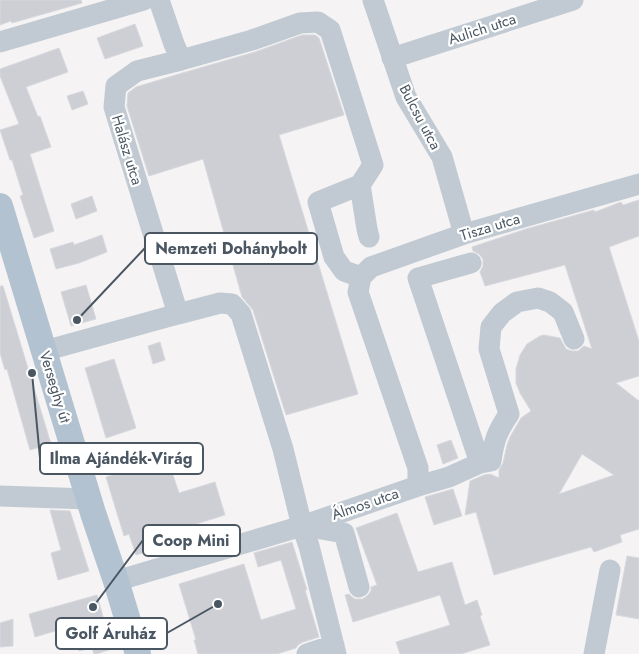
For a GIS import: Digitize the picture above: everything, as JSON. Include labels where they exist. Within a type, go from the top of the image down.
[{"type":"main road","name":"Verseghy út","points":[[0,206],[138,654]]},
{"type":"street","points":[[0,42],[144,0]]},
{"type":"street","points":[[159,0],[181,60]]},
{"type":"street","name":"Bulcsu utca","points":[[372,0],[406,97],[442,157],[464,234]]},
{"type":"street","name":"Aulich utca","points":[[392,58],[573,0]]},
{"type":"street","name":"Halász utca","points":[[178,314],[114,107],[116,86],[137,71],[252,40],[300,22],[318,22],[330,30],[372,165],[360,185]]},
{"type":"street","name":"Tisza utca","points":[[360,285],[371,267],[464,234],[639,184]]},
{"type":"street","points":[[360,285],[344,271],[334,257],[318,202],[360,185],[369,237]]},
{"type":"street","points":[[472,263],[418,278],[480,463]]},
{"type":"street","name":"Álmos utca","points":[[116,581],[302,526],[418,486],[418,468],[360,285]]},
{"type":"street","points":[[418,486],[450,477],[480,463],[491,461],[494,442],[509,414],[490,349],[491,327],[502,313],[518,302],[538,298],[550,302],[563,312],[574,339]]},
{"type":"street","points":[[44,351],[220,302],[232,304],[241,314],[283,449],[335,649],[307,654]]},
{"type":"street","points":[[0,496],[89,499]]},
{"type":"street","points":[[302,526],[344,533],[359,587]]},
{"type":"street","points":[[594,654],[610,570]]},
{"type":"building","points":[[0,0],[81,0],[82,3],[0,25]]},
{"type":"building","points":[[135,24],[143,46],[105,59],[97,38]]},
{"type":"building","points":[[302,35],[315,35],[319,38],[344,115],[279,135],[358,394],[286,415],[253,310],[242,297],[203,159],[149,176],[127,106],[128,93],[136,87],[255,52]]},
{"type":"building","points":[[59,48],[68,72],[26,87],[38,117],[40,116],[51,147],[30,154],[54,231],[34,238],[20,196],[23,195],[12,160],[10,160],[0,130],[19,124],[0,76],[0,69]]},
{"type":"building","points":[[83,91],[88,104],[72,110],[67,96]]},
{"type":"building","points":[[92,196],[97,211],[76,219],[71,204]]},
{"type":"building","points":[[639,200],[639,236],[609,247],[639,341],[639,376],[616,383],[639,401],[639,529],[620,535],[622,542],[594,552],[591,547],[494,575],[476,512],[465,515],[470,481],[490,474],[499,478],[499,470],[503,463],[510,437],[521,418],[531,411],[516,383],[516,369],[520,355],[527,344],[544,335],[560,338],[566,349],[572,351],[578,351],[584,346],[592,349],[565,265],[485,286],[480,272],[483,266],[483,259],[473,251],[472,247],[526,229],[594,210],[595,212],[621,202],[623,205]],"holes":[[[582,454],[614,475],[559,494]]]},
{"type":"building","points":[[102,235],[107,252],[79,263],[56,269],[50,249],[73,242],[74,245]]},
{"type":"building","points":[[86,285],[96,319],[71,326],[61,292]]},
{"type":"building","points":[[0,286],[3,286],[51,444],[30,450],[7,369],[5,370],[0,353]]},
{"type":"building","points":[[160,342],[165,360],[153,364],[148,346]]},
{"type":"building","points":[[114,359],[136,428],[106,438],[85,368]]},
{"type":"building","points":[[451,440],[458,458],[443,464],[437,445]]},
{"type":"building","points":[[167,457],[179,493],[215,482],[225,515],[157,536],[161,547],[136,555],[129,534],[124,536],[106,477]]},
{"type":"building","points":[[453,489],[462,516],[434,525],[425,497]]},
{"type":"building","points":[[50,510],[70,511],[89,571],[58,580],[51,553],[61,550]]},
{"type":"building","points":[[397,513],[418,572],[452,562],[465,605],[477,600],[482,615],[480,616],[490,645],[461,654],[400,654],[396,642],[450,625],[440,595],[353,622],[345,595],[349,594],[355,599],[363,599],[371,591],[371,587],[377,585],[356,528]]},
{"type":"building","points":[[292,542],[319,637],[303,642],[296,648],[277,654],[198,654],[194,640],[196,640],[179,584],[244,564],[261,620],[296,609],[281,560],[258,567],[254,553]]},
{"type":"building","points":[[627,556],[639,558],[639,619],[616,615]]},
{"type":"building","points":[[97,595],[112,649],[96,654],[94,654],[92,648],[79,651],[72,626],[35,637],[29,614]]},
{"type":"building","points":[[13,619],[13,646],[0,647],[0,623]]},
{"type":"place","name":"Nemzeti Dohánybolt","points":[[77,320]]},
{"type":"place","name":"Ilma Ajándék-Virág","points":[[32,373]]},
{"type":"place","name":"Golf Áruház","points":[[218,604]]},
{"type":"place","name":"Coop Mini","points":[[93,607]]}]
